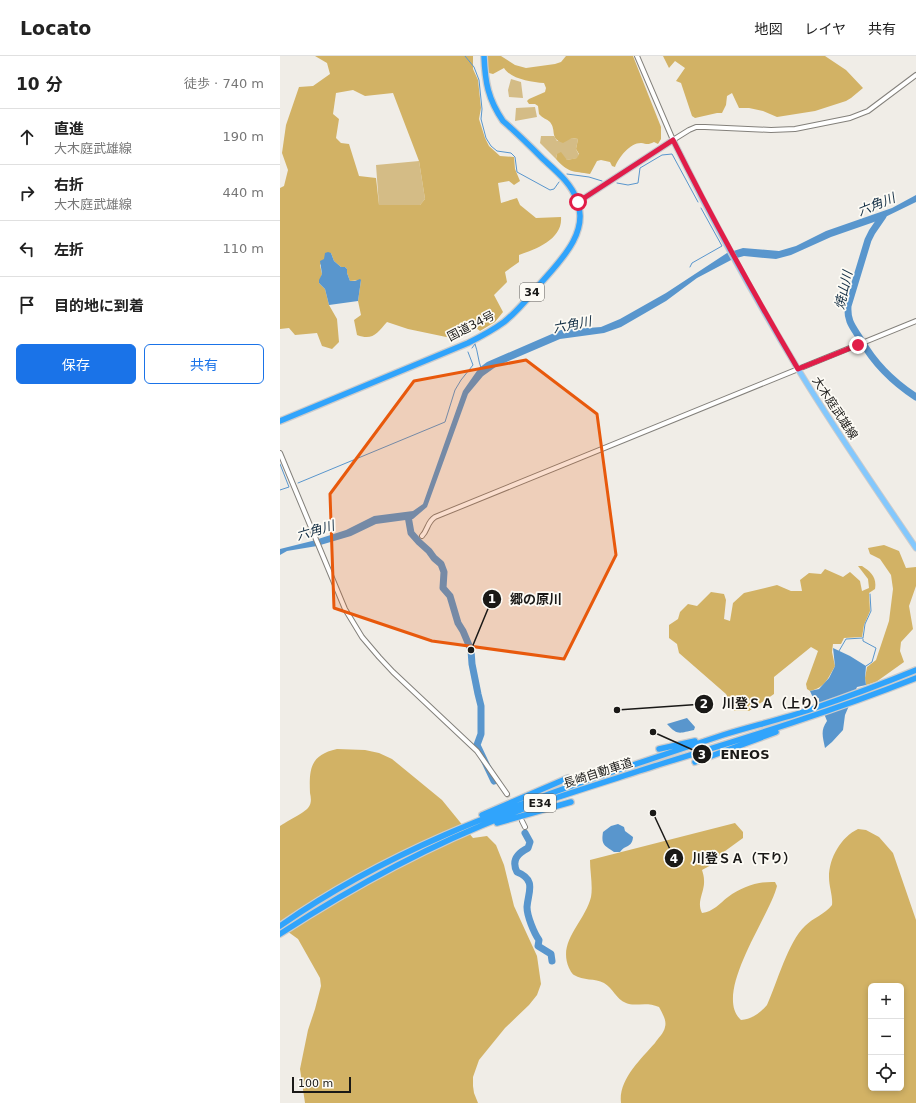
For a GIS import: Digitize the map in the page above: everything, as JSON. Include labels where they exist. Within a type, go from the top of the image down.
[{"type":"highway","name":"国道34号","points":[[280,422],[468,343],[486,334],[505,321],[524,302],[567,251],[579,225],[580,216],[578,202],[564,179],[504,121],[497,112],[487,89],[484,56]]},
{"type":"highway","name":"長崎自動車道","points":[[280,926],[322,899],[389,862],[448,833],[522,803],[722,735],[811,710],[916,670]]},
{"type":"highway","name":"長崎自動車道","points":[[280,934],[312,913],[394,866],[524,809],[575,791],[869,697],[916,678]]},
{"type":"highway","points":[[694,762],[773,733],[818,714]]},
{"type":"highway","points":[[658,748],[722,735]]},
{"type":"highway","points":[[448,833],[484,814],[568,778]]},
{"type":"highway","points":[[479,828],[571,802]]},
{"type":"main road","points":[[578,202],[673,140]]},
{"type":"main road","name":"大木庭武雄線","points":[[673,140],[729,247],[798,369],[916,548]]},
{"type":"street","points":[[637,56],[673,140],[696,128],[705,126],[772,130],[795,129],[850,118],[868,111],[916,75]]},
{"type":"street","points":[[422,536],[426,532],[431,520],[435,517],[916,321]]},
{"type":"street","points":[[280,453],[346,609],[362,637],[394,672],[477,751],[507,794]]},
{"type":"street","points":[[522,821],[525,827]]},
{"type":"highlighted area","points":[[526,360],[597,414],[616,555],[564,659],[432,641],[334,608],[330,494],[414,381]]},
{"type":"shaded area","points":[[315,56],[473,56],[473,69],[478,80],[481,108],[479,119],[485,138],[489,146],[500,156],[514,157],[515,169],[520,181],[514,185],[509,181],[498,183],[501,203],[517,198],[520,205],[536,218],[561,217],[561,225],[558,231],[548,242],[519,255],[519,262],[505,272],[507,282],[494,295],[503,312],[495,322],[480,331],[475,327],[451,338],[408,329],[387,322],[374,335],[362,337],[357,335],[354,320],[361,315],[358,301],[361,280],[350,281],[347,269],[345,267],[341,267],[334,261],[331,253],[320,265],[322,274],[319,283],[325,289],[329,305],[337,319],[339,342],[332,349],[322,346],[317,333],[295,335],[289,328],[280,329],[280,188],[284,186],[288,170],[282,153],[286,125],[299,87],[313,86],[330,74],[327,63]],"holes":[[[353,90],[365,96],[393,93],[419,161],[425,199],[420,205],[379,205],[376,178],[359,176],[349,144],[341,143],[336,138],[339,119],[333,114],[336,93]]]},
{"type":"shaded area","points":[[488,56],[501,56],[515,65],[526,68],[555,64],[561,62],[566,56],[633,56],[661,127],[661,139],[658,144],[654,142],[649,144],[641,143],[633,145],[622,155],[615,167],[612,166],[610,162],[601,160],[597,161],[590,174],[575,172],[568,169],[560,164],[556,159],[557,154],[561,152],[567,160],[577,158],[579,154],[576,149],[578,139],[572,138],[563,143],[556,139],[552,125],[539,114],[538,106],[535,104],[529,104],[527,101],[545,92],[546,88],[544,83],[527,81],[516,77],[507,72],[504,68],[493,74],[489,73]]},
{"type":"shaded area","points":[[663,56],[825,56],[846,70],[863,88],[846,101],[815,111],[777,117],[763,111],[749,108],[739,108],[732,93],[727,96],[726,105],[722,113],[695,118],[692,116],[681,83],[676,81],[685,68],[675,61],[669,68]]},
{"type":"shaded area","points":[[511,79],[521,82],[523,98],[509,97],[508,90]]},
{"type":"shaded area","points":[[535,107],[537,117],[515,121],[516,108]]},
{"type":"shaded area","points":[[541,136],[554,136],[557,141],[572,138],[578,139],[576,149],[579,155],[578,158],[567,160],[557,154],[556,159],[540,143]]},
{"type":"shaded area","points":[[419,161],[425,199],[420,205],[379,206],[376,165]]},
{"type":"shaded area","points":[[884,545],[899,551],[906,568],[916,567],[916,586],[909,606],[913,629],[901,642],[900,651],[904,662],[876,682],[866,685],[865,678],[867,667],[876,660],[889,621],[893,589],[891,575],[880,559],[870,554],[868,548]]},
{"type":"shaded area","points":[[858,566],[862,566],[871,573],[875,581],[875,589],[869,593],[870,611],[864,625],[862,637],[844,638],[841,644],[833,644],[832,652],[835,666],[826,682],[815,690],[810,691],[807,689],[806,684],[818,651],[811,647],[774,677],[774,694],[749,711],[734,711],[726,694],[679,653],[677,644],[669,638],[669,625],[678,619],[680,612],[688,604],[697,606],[711,592],[724,594],[726,600],[724,619],[730,621],[733,603],[744,593],[777,585],[791,591],[802,591],[800,580],[809,573],[821,574],[825,569],[843,577],[850,572],[860,581],[862,591],[869,588],[868,579]]},
{"type":"shaded area","points":[[337,749],[365,750],[379,753],[392,759],[442,800],[473,838],[487,836],[496,845],[504,865],[514,906],[537,956],[541,984],[537,995],[529,1005],[505,1028],[479,1060],[473,1077],[474,1093],[478,1103],[305,1103],[300,1069],[308,1030],[321,986],[320,978],[298,939],[280,926],[280,826],[308,808],[311,800],[310,777],[313,764],[321,755]]},
{"type":"shaded area","points":[[735,823],[743,832],[743,838],[721,854],[713,864],[702,870],[704,884],[700,900],[700,909],[702,913],[713,909],[733,893],[750,885],[775,882],[777,886],[746,954],[733,992],[734,1008],[741,1020],[756,1015],[767,1005],[783,963],[793,942],[808,923],[832,905],[829,881],[831,863],[841,843],[846,837],[858,829],[866,830],[879,837],[893,853],[916,920],[916,1103],[621,1103],[621,1094],[627,1078],[637,1063],[662,1033],[665,1022],[659,1007],[650,1004],[626,1003],[604,983],[597,980],[578,977],[573,974],[569,968],[566,958],[569,940],[588,906],[592,893],[590,860]]},
{"type":"water","points":[[916,195],[916,202],[877,221],[831,237],[791,255],[776,259],[744,256],[733,259],[697,278],[666,301],[621,327],[604,333],[560,339],[497,366],[483,376],[468,394],[427,507],[413,519],[376,524],[351,536],[317,546],[287,551],[280,555],[280,549],[346,530],[374,516],[413,511],[423,504],[463,391],[479,368],[487,362],[561,330],[601,327],[620,319],[666,293],[727,253],[743,248],[779,251],[796,246],[826,231],[892,208]]},
{"type":"water","points":[[325,253],[331,253],[334,261],[341,267],[345,267],[347,269],[350,281],[361,280],[358,301],[329,305],[325,289],[319,283],[322,274],[320,261],[324,259]]},
{"type":"water","points":[[833,648],[866,666],[866,685],[857,687],[845,715],[843,730],[825,748],[823,731],[827,721],[819,698],[814,700],[810,691],[819,689],[829,678],[835,666]]},
{"type":"water","points":[[687,718],[695,727],[694,730],[679,733],[667,724]]},
{"type":"water","points":[[618,824],[624,827],[625,831],[633,837],[631,843],[620,852],[614,852],[604,844],[602,840],[603,832],[611,826]]},
{"type":"waterway","points":[[465,56],[474,67],[479,80],[482,109],[481,119],[486,138],[491,146],[497,151],[511,153],[515,157],[517,172],[550,190],[554,189],[559,182]]},
{"type":"waterway","points":[[617,183],[628,185],[638,183],[640,168],[662,155],[672,154],[698,202]]},
{"type":"waterway","points":[[567,174],[589,177],[602,181]]},
{"type":"waterway","points":[[690,267],[692,263],[722,246],[701,208]]},
{"type":"waterway","name":"焼山川","points":[[883,216],[868,240],[848,306],[848,316],[853,328],[878,364],[900,385],[916,397]]},
{"type":"waterway","points":[[475,344],[481,368]]},
{"type":"waterway","points":[[472,348],[475,344]]},
{"type":"waterway","points":[[298,483],[445,422],[455,390],[473,365],[468,352]]},
{"type":"waterway","points":[[280,464],[289,487],[280,490]]},
{"type":"waterway","points":[[408,516],[411,533],[441,564],[444,572],[443,588],[450,596],[458,623],[471,650],[472,664],[481,706],[481,734],[477,745],[494,781]]},
{"type":"waterway","points":[[839,651],[846,639],[863,638],[865,624],[871,611],[870,594]]},
{"type":"waterway","points":[[863,639],[863,641],[876,648],[872,662],[866,666]]},
{"type":"waterway","points":[[525,833],[530,842],[528,848],[516,857],[515,868],[517,872],[523,875],[529,883],[530,891],[527,907],[528,915],[539,940],[538,946],[551,954],[552,961]]},
{"type":"tunnel","points":[[507,794],[513,805]]},
{"type":"place","name":"郷の原川","points":[[471,650]]},
{"type":"place","name":"川登ＳＡ（上り）","points":[[617,710]]},
{"type":"place","name":"ENEOS","points":[[653,732]]},
{"type":"place","name":"川登ＳＡ（下り）","points":[[653,813]]},
{"type":"route","points":[[578,202],[673,140],[690,175],[798,369],[858,345]]},
{"type":"water label","name":"六角川","points":[[876,204]]},
{"type":"water label","name":"六角川","points":[[572,324]]},
{"type":"water label","name":"六角川","points":[[315,530]]}]
